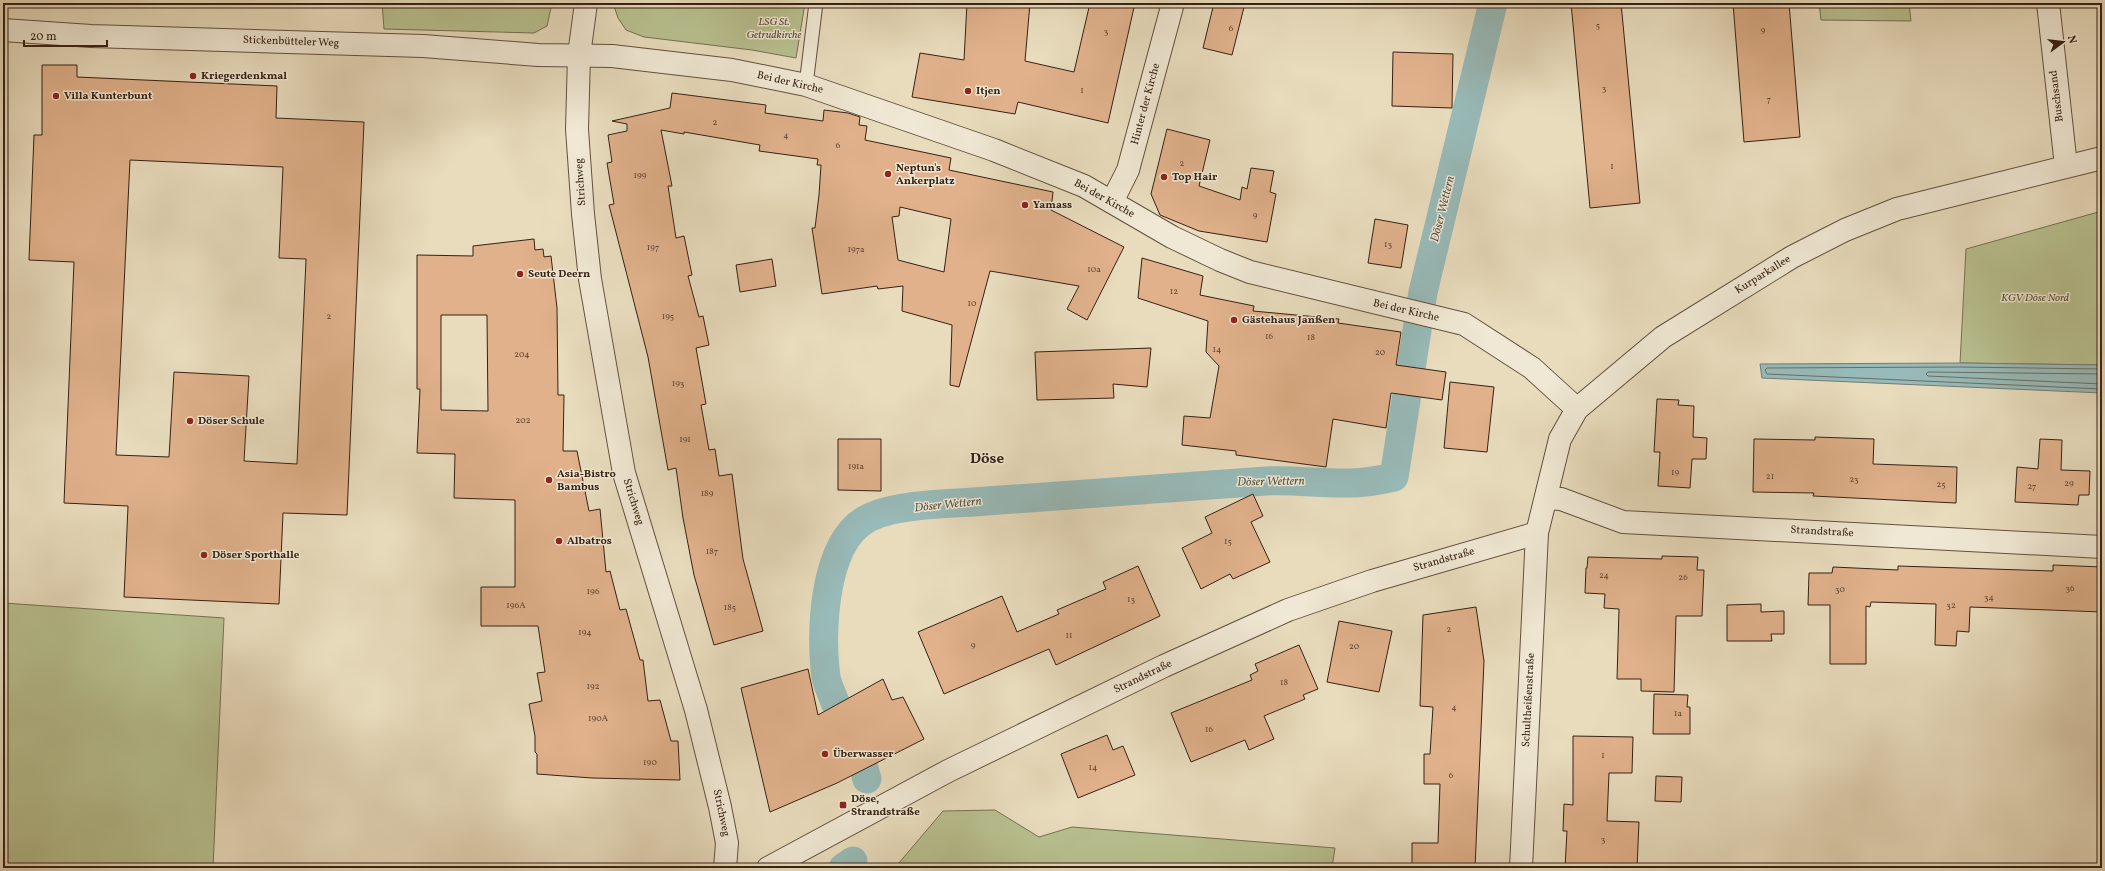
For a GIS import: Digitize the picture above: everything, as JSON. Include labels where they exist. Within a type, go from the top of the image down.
[{"type":"street","name":"Strichweg","points":[[586,3],[579,55],[577,129],[583,214],[590,279],[624,473],[696,710],[726,836],[725,868]]},
{"type":"street","name":"Hinter der Kirche","points":[[1112,202],[1128,170],[1174,3]]},
{"type":"street","name":"Buschsand","points":[[2048,3],[2066,166]]},
{"type":"street","name":"Stickenbütteler Weg","points":[[3,30],[91,36],[423,46],[538,55],[579,55]]},
{"type":"street","name":"Bei der Kirche","points":[[579,55],[612,56],[732,70],[806,85],[994,150],[1084,186],[1172,237],[1220,260],[1250,272],[1464,324],[1532,368],[1577,409]]},
{"type":"street","name":"Kurparkallee","points":[[1537,533],[1560,439],[1577,409],[1663,337],[1792,257],[1845,230],[1897,208],[2102,158]]},
{"type":"street","name":"Strandstraße","points":[[1546,498],[1561,499],[1622,522],[2102,547]]},
{"type":"street","name":"Strandstraße","points":[[768,868],[948,771],[1164,666],[1288,610],[1372,581],[1537,533]]},
{"type":"street","name":"Schultheißenstraße","points":[[1521,868],[1537,533]]},
{"type":"lane","points":[[806,85],[816,3]]},
{"type":"green space","points":[[382,3],[552,3],[547,26],[534,33],[384,29]]},
{"type":"green space","name":"LSG St. Getrudkirche","points":[[613,3],[805,3],[796,58],[752,50],[644,37],[626,30],[618,18]]},
{"type":"green space","points":[[1819,3],[1909,3],[1911,21],[1821,20]]},
{"type":"green space","name":"KGV Döse Nord","points":[[2102,211],[2102,365],[1960,363],[1966,249]]},
{"type":"green space","points":[[3,603],[224,618],[213,868],[3,868]]},
{"type":"green space","points":[[995,810],[1039,837],[1072,827],[1335,848],[1332,868],[897,868],[898,864],[943,811]]},
{"type":"water","points":[[1960,363],[2102,365],[2102,393],[1762,378],[1760,364]]},
{"type":"building","points":[[967,3],[1030,3],[1025,61],[1074,72],[1090,3],[1135,3],[1108,123],[1018,102],[1015,114],[912,97],[920,53],[964,60]]},
{"type":"building","points":[[1214,3],[1245,3],[1232,55],[1203,48]]},
{"type":"building","points":[[1571,3],[1621,3],[1640,203],[1590,208]]},
{"type":"building","points":[[1733,3],[1789,3],[1800,137],[1744,142]]},
{"type":"building","points":[[1393,52],[1453,54],[1452,108],[1392,106]]},
{"type":"building","name":"Döser Schule","points":[[42,65],[77,65],[77,77],[277,86],[276,118],[364,122],[347,515],[283,513],[279,604],[124,597],[128,506],[64,503],[74,262],[29,260],[34,135],[42,135]],"holes":[[[130,160],[283,167],[279,258],[306,259],[297,464],[244,461],[249,376],[174,372],[169,457],[116,455]]]},
{"type":"building","points":[[672,93],[766,105],[765,113],[823,121],[824,110],[848,113],[860,117],[859,125],[867,126],[865,140],[951,158],[949,170],[1053,192],[1051,210],[1124,247],[1087,320],[1067,309],[1079,286],[990,271],[959,387],[950,385],[952,325],[902,311],[903,286],[878,289],[877,286],[822,294],[812,228],[815,228],[819,195],[821,165],[817,165],[818,159],[759,151],[760,145],[684,132],[684,134],[661,130],[672,186],[668,186],[676,238],[684,236],[692,275],[688,276],[699,317],[703,316],[709,345],[696,348],[706,404],[701,405],[709,450],[715,449],[719,476],[732,474],[743,559],[763,631],[714,645],[694,575],[683,518],[676,468],[668,470],[648,357],[609,205],[614,204],[607,163],[612,162],[608,135],[627,131],[627,124],[612,121],[670,108]],"holes":[[[900,207],[951,219],[944,272],[898,260],[892,217],[899,216]]]},
{"type":"building","points":[[1167,129],[1210,140],[1199,186],[1240,200],[1242,187],[1247,189],[1251,168],[1274,171],[1270,192],[1276,194],[1267,242],[1199,231],[1160,215],[1151,194]]},
{"type":"building","points":[[1375,219],[1408,225],[1401,268],[1368,263]]},
{"type":"building","points":[[534,239],[535,250],[543,249],[544,257],[551,256],[557,308],[558,395],[564,395],[563,451],[577,451],[589,511],[600,509],[606,572],[610,571],[620,610],[626,609],[640,660],[643,660],[648,701],[660,700],[671,741],[678,741],[680,780],[592,778],[537,774],[535,736],[529,704],[542,701],[537,673],[545,672],[538,626],[481,626],[481,587],[515,587],[515,500],[454,498],[455,454],[417,453],[420,389],[417,389],[417,255],[473,256],[473,246]],"holes":[[[441,315],[487,315],[488,411],[441,410]]]},
{"type":"building","points":[[1142,258],[1203,276],[1200,295],[1254,306],[1253,311],[1339,319],[1338,323],[1401,332],[1396,365],[1446,372],[1442,400],[1391,393],[1386,428],[1333,419],[1326,467],[1236,455],[1236,451],[1182,445],[1184,416],[1210,418],[1219,366],[1206,352],[1208,321],[1138,298]]},
{"type":"building","points":[[772,259],[776,286],[740,292],[736,265]]},
{"type":"building","points":[[1151,348],[1147,387],[1113,384],[1114,398],[1037,400],[1035,352]]},
{"type":"building","points":[[1450,382],[1494,387],[1487,452],[1444,448]]},
{"type":"building","points":[[1657,399],[1679,400],[1678,405],[1694,406],[1693,437],[1707,438],[1706,459],[1692,459],[1690,488],[1658,486],[1660,452],[1654,452]]},
{"type":"building","points":[[1815,437],[1874,439],[1873,464],[1957,467],[1956,503],[1813,496],[1814,493],[1753,492],[1754,439],[1815,440]]},
{"type":"building","points":[[838,439],[881,439],[881,491],[838,490]]},
{"type":"building","points":[[2040,439],[2062,440],[2061,470],[2090,471],[2089,495],[2079,495],[2078,505],[2015,502],[2017,467],[2038,469]]},
{"type":"building","points":[[1253,494],[1263,516],[1251,522],[1270,562],[1233,579],[1230,574],[1201,589],[1182,548],[1212,533],[1205,517]]},
{"type":"building","points":[[1662,556],[1698,557],[1697,570],[1704,570],[1702,616],[1676,616],[1674,692],[1641,691],[1641,679],[1617,679],[1619,609],[1604,608],[1605,594],[1585,593],[1586,568],[1588,557],[1662,559]]},
{"type":"building","points":[[2053,565],[2102,567],[2102,612],[1970,607],[1969,632],[1957,631],[1956,646],[1935,645],[1936,604],[1871,602],[1870,607],[1866,606],[1866,664],[1830,664],[1830,605],[1808,605],[1809,573],[1832,573],[1833,567],[1898,570],[1898,566],[2053,571]]},
{"type":"building","points":[[1138,566],[1160,616],[1056,665],[1049,649],[944,694],[918,632],[1002,596],[1017,632],[1059,614],[1057,610],[1106,589],[1103,582]]},
{"type":"building","points":[[1761,604],[1761,612],[1784,611],[1784,634],[1771,634],[1772,641],[1727,641],[1727,605]]},
{"type":"building","points":[[1476,607],[1484,661],[1475,868],[1412,868],[1412,843],[1438,843],[1440,784],[1424,784],[1424,754],[1430,754],[1433,707],[1420,706],[1423,615]]},
{"type":"building","points":[[1339,621],[1392,631],[1379,692],[1327,682]]},
{"type":"building","points":[[1299,645],[1318,689],[1303,695],[1305,699],[1264,716],[1274,739],[1249,750],[1245,740],[1191,762],[1171,713],[1252,680],[1250,675],[1258,671],[1255,664]]},
{"type":"building","name":"Überwasser","points":[[808,669],[818,715],[883,679],[892,700],[903,697],[924,739],[837,783],[770,812],[741,688]]},
{"type":"building","points":[[1654,694],[1688,695],[1687,707],[1690,707],[1690,734],[1653,734]]},
{"type":"building","points":[[1107,735],[1113,750],[1123,746],[1135,775],[1078,798],[1061,754]]},
{"type":"building","points":[[1573,736],[1633,737],[1632,773],[1609,773],[1607,821],[1639,822],[1637,868],[1565,868],[1567,831],[1563,831],[1564,804],[1573,805]]},
{"type":"building","points":[[1656,776],[1682,777],[1681,802],[1655,801]]},
{"type":"waterway","name":"Döser Wettern","points":[[836,705],[827,681],[824,659],[825,615],[828,592],[833,569],[840,549],[851,532],[865,520],[877,514],[891,510],[924,505],[1161,488],[1266,481],[1353,483],[1394,477],[1423,292],[1493,3]]},
{"type":"waterway","name":"Döser Wettern","points":[[864,769],[867,779]]},
{"type":"waterway","name":"Döser Wettern","points":[[843,868],[853,861]]},
{"type":"place","name":"Kriegerdenkmal","points":[[193,76]]},
{"type":"place","name":"Itjen","points":[[968,91]]},
{"type":"place","name":"Villa Kunterbunt","points":[[56,96]]},
{"type":"place","name":"Neptun's Ankerplatz","points":[[888,174]]},
{"type":"place","name":"Top Hair","points":[[1164,177]]},
{"type":"place","name":"Yamass","points":[[1025,205]]},
{"type":"place","name":"Seute Deern","points":[[520,274]]},
{"type":"place","name":"Gästehaus Janßen","points":[[1234,320]]},
{"type":"place","name":"Döser Schule","points":[[190,421]]},
{"type":"place","name":"Asia-Bistro Bambus","points":[[549,480]]},
{"type":"place","name":"Albatros","points":[[559,541]]},
{"type":"place","name":"Döser Sporthalle","points":[[204,555]]},
{"type":"place","name":"Überwasser","points":[[825,754]]},
{"type":"place","name":"Döse, Strandstraße","points":[[843,805]]},
{"type":"district","name":"Döse","points":[[987,459]]}]
